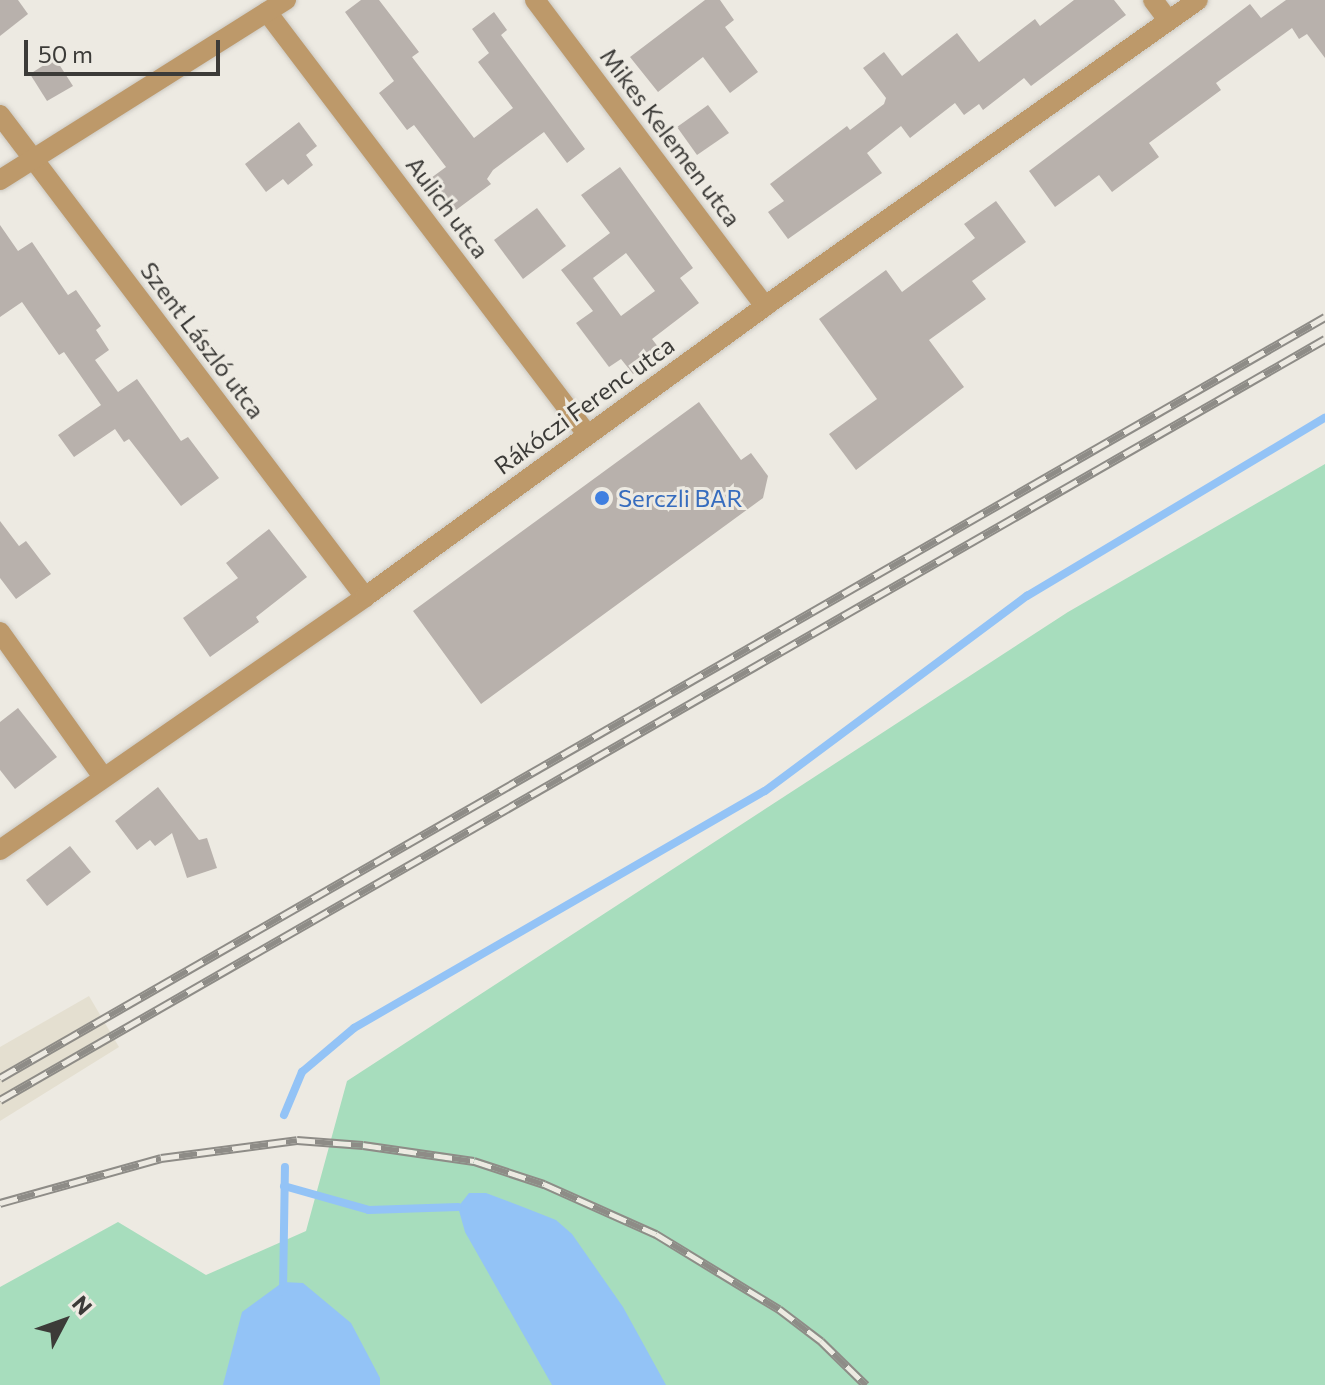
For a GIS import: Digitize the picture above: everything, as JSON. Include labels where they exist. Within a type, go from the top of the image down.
[{"type":"street","points":[[0,180],[286,0]]},
{"type":"street","name":"Mikes Kelemen utca","points":[[535,0],[765,306]]},
{"type":"street","points":[[1153,0],[1168,20]]},
{"type":"street","name":"Rákóczi Ferenc utca","points":[[0,850],[365,597],[765,306],[1198,0]]},
{"type":"street","name":"Aulich utca","points":[[267,12],[587,434]]},
{"type":"street","name":"Szent László utca","points":[[0,115],[365,597]]},
{"type":"street","points":[[0,632],[103,777]]},
{"type":"shaded area","points":[[89,996],[119,1047],[0,1121],[0,1047]]},
{"type":"green space","points":[[1325,464],[1325,1385],[0,1385],[0,1287],[118,1222],[206,1275],[306,1231],[347,1081],[1068,612]]},
{"type":"water","points":[[469,1193],[486,1193],[556,1220],[572,1234],[623,1307],[666,1385],[552,1385],[465,1232],[458,1207]]},
{"type":"water","points":[[283,1282],[303,1283],[351,1323],[380,1378],[380,1385],[223,1385],[242,1312]]},
{"type":"building","points":[[0,0],[18,0],[28,14],[0,36]]},
{"type":"building","points":[[361,0],[379,0],[419,52],[412,57],[474,138],[513,108],[478,62],[489,53],[472,29],[494,12],[507,30],[501,35],[585,149],[567,163],[544,132],[493,170],[487,179],[491,184],[456,210],[431,178],[446,167],[414,125],[407,130],[379,93],[394,81],[345,12]]},
{"type":"building","points":[[705,0],[720,0],[734,20],[725,27],[758,72],[730,93],[703,57],[658,92],[630,57]]},
{"type":"building","points":[[1074,0],[1114,0],[1126,15],[1031,86],[1024,78],[983,110],[979,104],[964,115],[955,103],[910,138],[901,126],[867,153],[882,173],[788,239],[768,212],[784,201],[770,184],[847,126],[850,130],[884,104],[886,98],[863,68],[884,52],[902,76],[957,33],[979,62],[1035,19],[1040,26]]},
{"type":"building","points":[[1286,0],[1325,0],[1325,58],[1307,34],[1299,39],[1292,28],[1216,83],[1221,90],[1149,143],[1159,157],[1112,192],[1099,175],[1055,207],[1029,171],[1250,4],[1261,18]]},
{"type":"building","points":[[55,58],[73,86],[47,101],[30,74]]},
{"type":"building","points":[[708,105],[729,133],[697,155],[677,127]]},
{"type":"building","points":[[299,122],[317,146],[306,155],[313,165],[288,185],[283,179],[266,192],[245,164]]},
{"type":"building","points":[[620,167],[693,268],[680,278],[699,303],[652,339],[662,352],[633,374],[621,359],[609,367],[576,323],[593,311],[561,270],[610,233],[581,195]],"holes":[[[626,253],[655,291],[621,316],[593,278]]]},
{"type":"building","points":[[996,201],[1026,242],[972,281],[986,299],[929,340],[964,387],[856,470],[829,434],[877,399],[819,319],[886,270],[902,292],[975,238],[964,224]]},
{"type":"building","points":[[537,208],[566,246],[523,279],[494,240]]},
{"type":"building","points":[[0,225],[18,251],[32,242],[68,295],[76,290],[101,326],[96,330],[109,350],[95,360],[118,392],[137,379],[181,441],[188,437],[219,478],[181,506],[129,439],[124,442],[115,429],[74,457],[58,435],[101,405],[64,352],[59,355],[22,302],[0,317]]},
{"type":"building","points":[[699,402],[741,460],[751,453],[768,476],[763,498],[481,704],[413,611]]},
{"type":"building","points":[[0,521],[19,546],[26,541],[51,574],[16,599],[0,578]]},
{"type":"building","points":[[269,529],[307,577],[256,617],[259,622],[210,657],[183,618],[238,578],[226,563]]},
{"type":"building","points":[[18,708],[57,757],[15,789],[0,770],[0,722]]},
{"type":"building","points":[[158,787],[199,840],[207,838],[217,868],[187,878],[172,833],[155,846],[150,840],[137,850],[115,821]]},
{"type":"building","points":[[70,846],[91,872],[47,906],[26,880]]},
{"type":"waterway","points":[[284,1115],[302,1072],[354,1028],[765,791],[1027,596],[1325,418]]},
{"type":"waterway","points":[[283,1292],[285,1167]]},
{"type":"waterway","points":[[284,1186],[369,1210],[458,1207]]},
{"type":"railway","points":[[0,1078],[1325,317]]},
{"type":"railway","points":[[0,1100],[1325,339]]},
{"type":"railway","points":[[0,1203],[161,1158],[297,1140],[363,1145],[474,1161],[544,1184],[656,1234],[779,1309],[821,1341],[866,1385]]},
{"type":"place","name":"Serczli BAR","points":[[602,498]]}]
